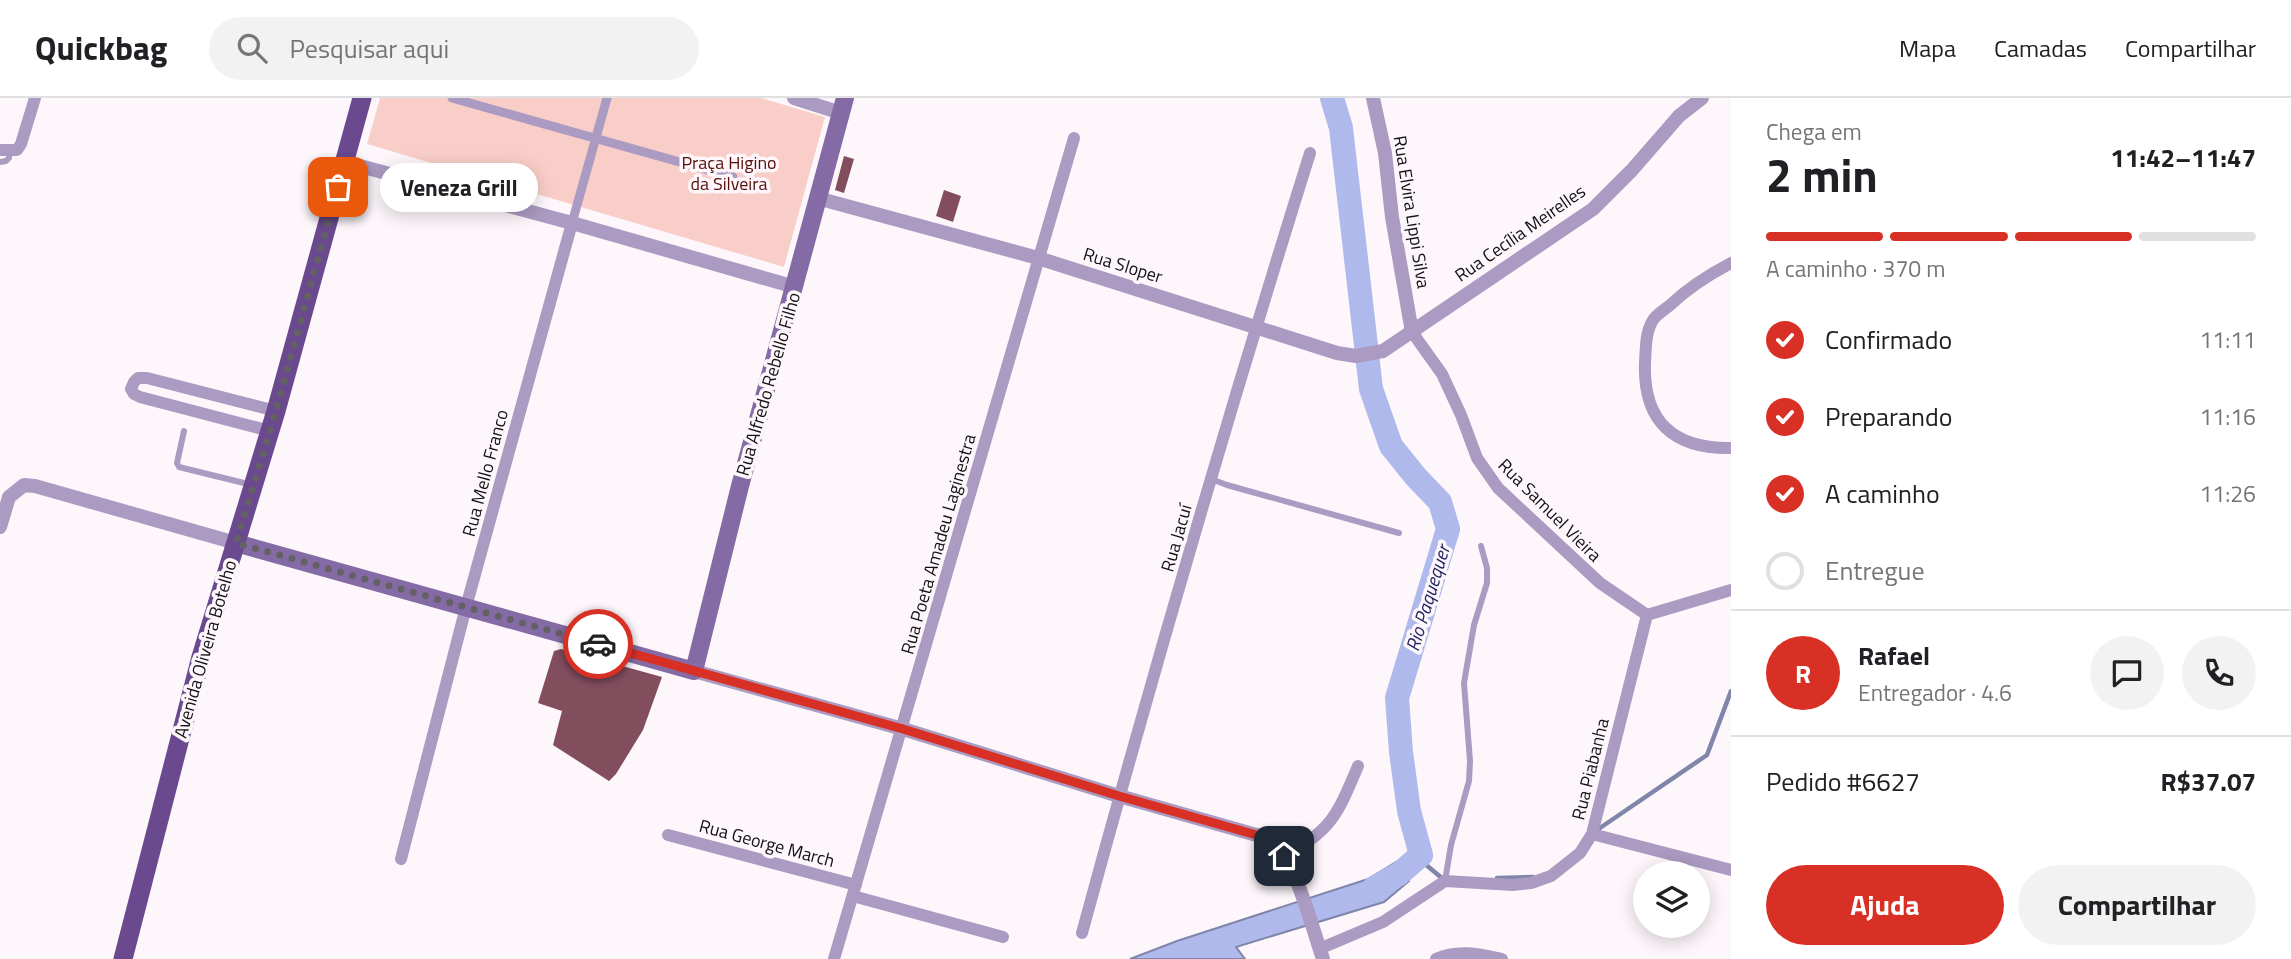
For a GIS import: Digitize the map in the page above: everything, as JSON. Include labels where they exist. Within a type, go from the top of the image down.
[{"type":"main road","name":"Avenida Oliveira Botelho","points":[[123,959],[201,657],[270,431],[362,98]]},
{"type":"main road","name":"Rua Alfredo Rebello Filho","points":[[694,671],[740,486],[843,106]]},
{"type":"main road","points":[[236,543],[694,671]]},
{"type":"street","points":[[4,150],[17,150],[21,144],[35,98]]},
{"type":"street","points":[[452,98],[733,177]]},
{"type":"street","name":"Rua Mello Franco","points":[[401,859],[466,607],[607,98]]},
{"type":"street","points":[[794,98],[843,106]]},
{"type":"street","name":"Rua Elvira Lippi Silva","points":[[1373,98],[1385,153],[1392,217],[1412,332]]},
{"type":"street","name":"Rua Cecília Meirelles","points":[[1412,332],[1593,209],[1632,170],[1679,116],[1702,98]]},
{"type":"street","name":"Rua Poeta Amadeu Laginestra","points":[[834,959],[1074,138]]},
{"type":"street","name":"Rua Jacuí","points":[[1082,933],[1119,796],[1256,327],[1310,153]]},
{"type":"street","points":[[345,162],[795,287]]},
{"type":"street","name":"Rua Sloper","points":[[817,198],[1038,258],[1337,353],[1356,356],[1383,351],[1412,332]]},
{"type":"street","points":[[1731,263],[1699,280],[1653,319],[1646,339],[1644,378],[1652,412],[1664,427],[1682,440],[1731,448]]},
{"type":"street","name":"Rua Samuel Vieira","points":[[1412,332],[1442,374],[1477,458],[1498,488],[1600,583],[1647,615]]},
{"type":"street","points":[[270,431],[140,397],[131,389],[138,378],[147,378],[275,411]]},
{"type":"street","points":[[0,527],[9,497],[23,485],[35,486],[236,543]]},
{"type":"street","points":[[1647,615],[1731,590]]},
{"type":"street","name":"Rua Piabanha","points":[[1445,881],[1503,885],[1531,883],[1551,876],[1580,853],[1592,834],[1647,615]]},
{"type":"street","points":[[694,671],[903,729],[1119,796],[1260,836],[1284,856],[1321,954],[1384,922],[1445,881]]},
{"type":"street","points":[[1284,856],[1327,827],[1358,766]]},
{"type":"street","points":[[1592,834],[1731,870]]},
{"type":"street","name":"Rua George March","points":[[668,835],[1003,937]]},
{"type":"street","points":[[1436,959],[1453,953],[1472,953],[1502,959]]},
{"type":"lane","points":[[0,163],[9,158],[4,150]]},
{"type":"lane","points":[[184,431],[177,463],[179,467],[253,485]]},
{"type":"lane","points":[[1212,478],[1227,485],[1399,533]]},
{"type":"lane","points":[[1445,881],[1451,845],[1469,781],[1464,682],[1474,625],[1487,583],[1487,568],[1480,547]]},
{"type":"green space","name":"Praça Higino da Silveira","points":[[380,98],[761,98],[825,117],[784,267],[367,144]]},
{"type":"water","points":[[1396,862],[1409,881],[1384,902],[1236,947],[1245,959],[1130,959],[1368,879]]},
{"type":"building","points":[[844,156],[854,159],[844,193],[835,190]]},
{"type":"building","points":[[944,190],[961,196],[953,222],[936,216]]},
{"type":"building","points":[[561,649],[662,677],[643,730],[609,781],[553,745],[562,711],[538,703],[554,651]]},
{"type":"waterway","name":"Rio Paquequer","points":[[1332,98],[1341,128],[1371,389],[1391,446],[1440,502],[1448,529],[1397,698],[1409,811],[1421,855],[1399,874],[1374,888]]},
{"type":"waterway","points":[[1597,830],[1707,755],[1731,691]]},
{"type":"waterway","points":[[1421,855],[1425,864],[1443,879]]},
{"type":"waterway","points":[[1497,878],[1533,877]]},
{"type":"way so far","points":[[338,187],[236,543],[598,644]]},
{"type":"place","name":"Veneza Grill","points":[[338,187]]},
{"type":"route","points":[[598,644],[903,729],[1119,796],[1260,836],[1284,856]]}]
